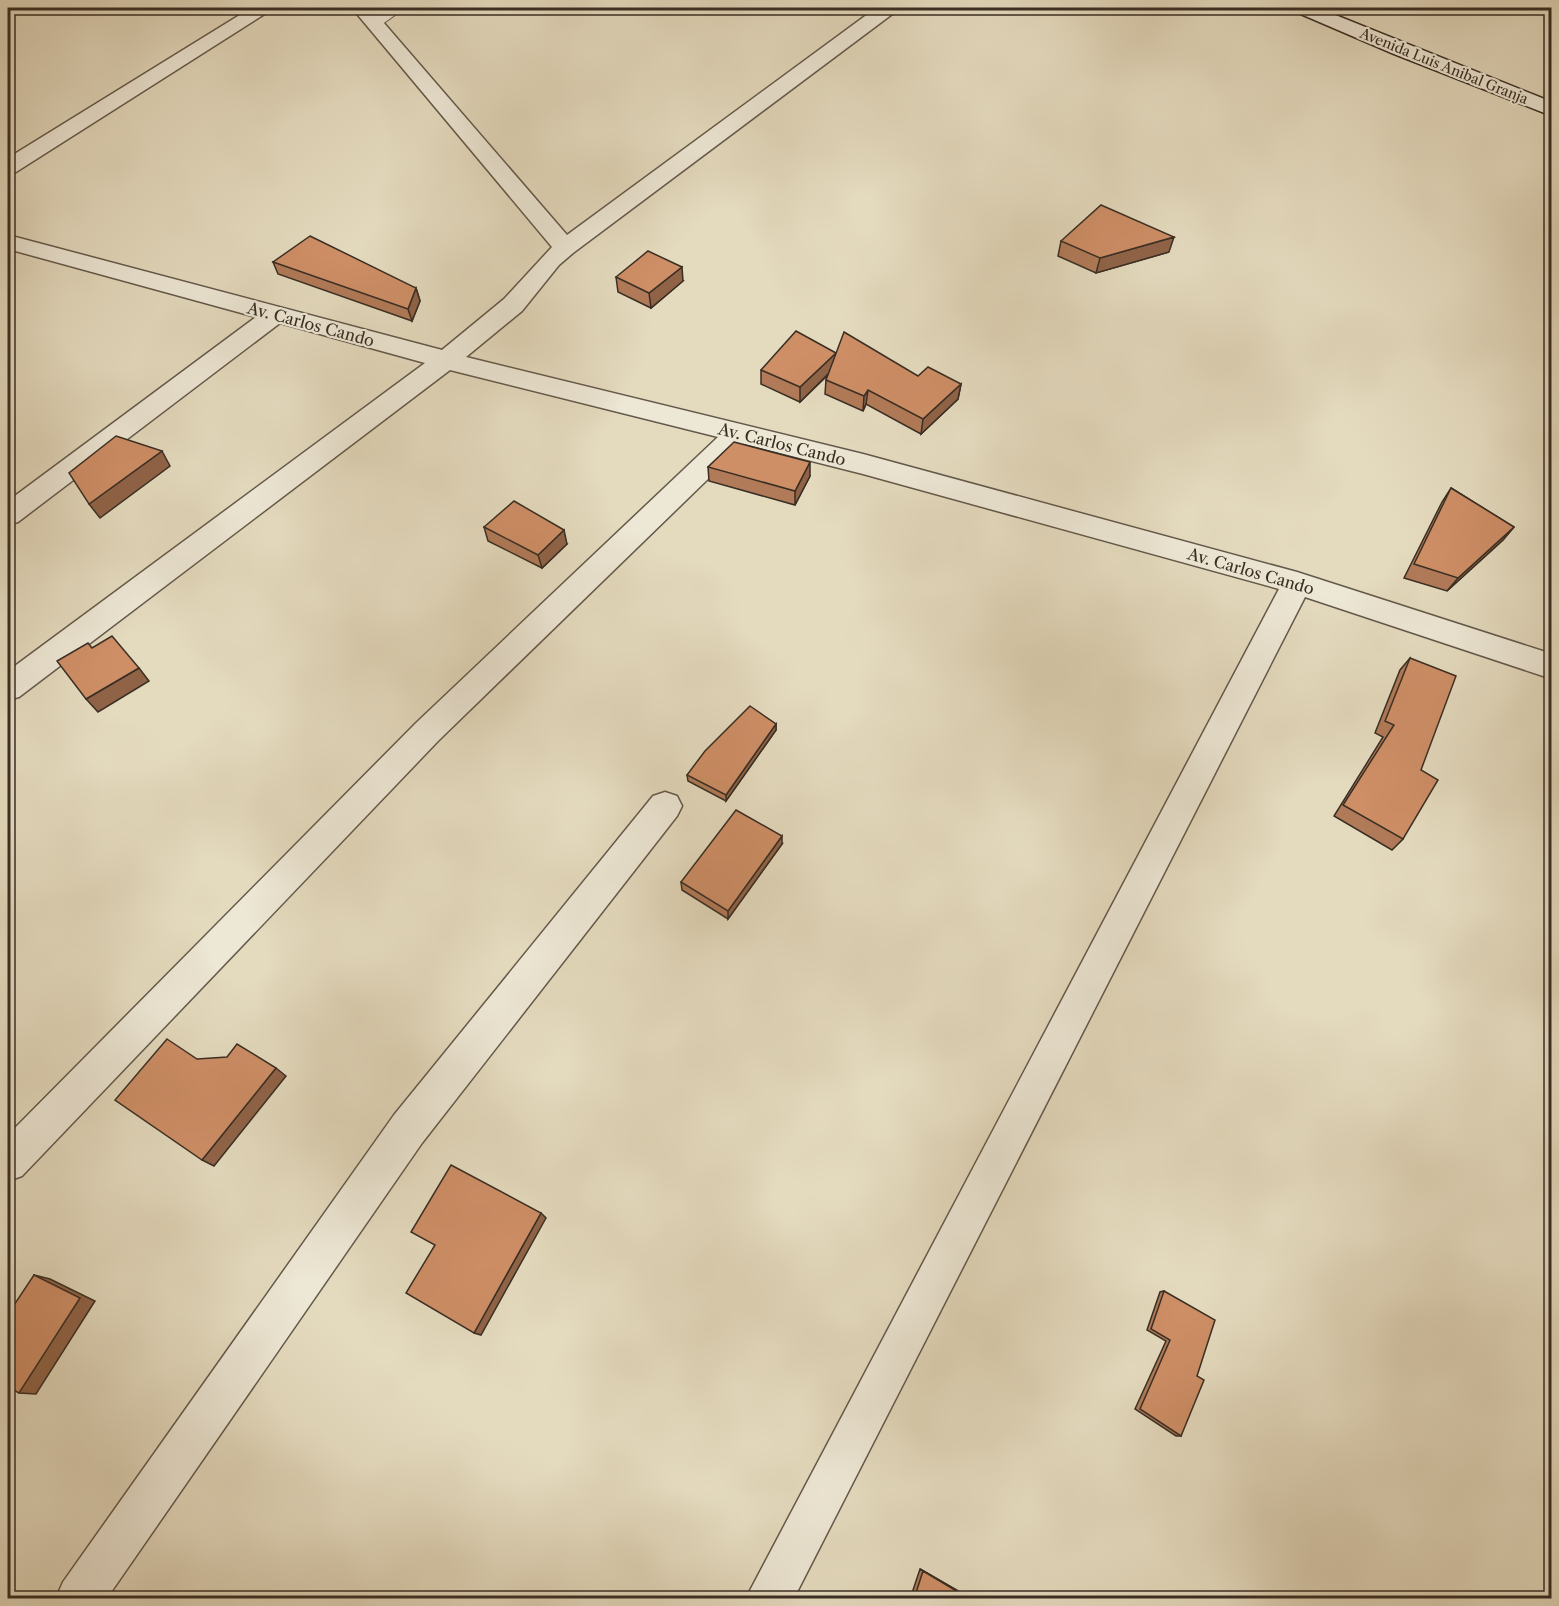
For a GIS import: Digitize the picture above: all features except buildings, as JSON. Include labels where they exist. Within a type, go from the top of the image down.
[{"type":"street","points":[[8,167],[264,8]]},
{"type":"street","points":[[8,688],[446,360],[513,305],[550,261],[565,248],[888,8]]},
{"type":"street","name":"Avenida Luis Anibal Granja","points":[[1303,8],[1551,110]]},
{"type":"street","name":"Avenida Luis Anibal Granja","points":[[1345,8],[1417,39],[1551,91]]},
{"type":"street","points":[[368,15],[565,248]]},
{"type":"street","name":"Av. Carlos Cando","points":[[8,242],[446,360],[863,464],[1297,583],[1551,667]]},
{"type":"street","points":[[8,515],[276,314]]},
{"type":"street","points":[[8,1162],[427,732],[740,433]]},
{"type":"street","points":[[769,1599],[1297,583]]},
{"type":"street","points":[[79,1599],[408,1129],[665,806]]},
{"type":"lane","points":[[368,15],[398,8]]}]
